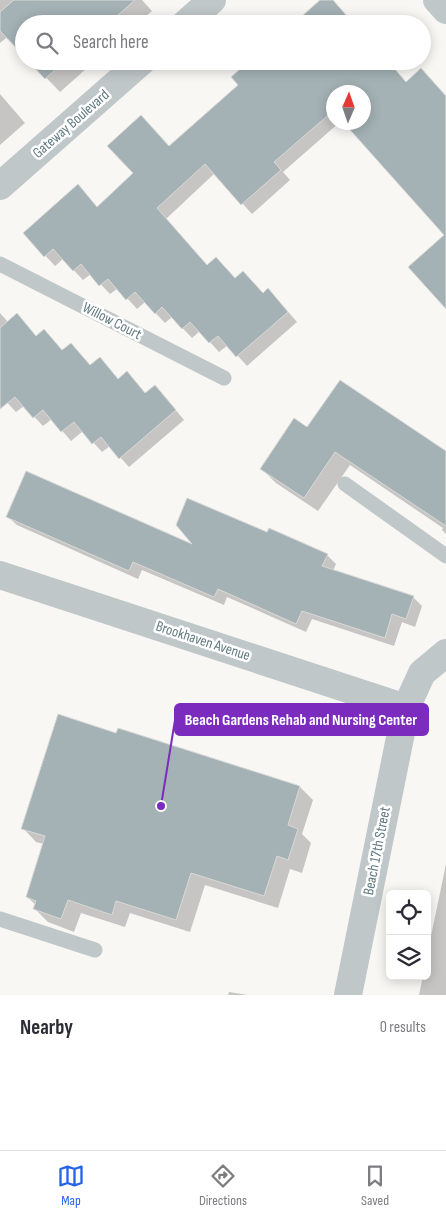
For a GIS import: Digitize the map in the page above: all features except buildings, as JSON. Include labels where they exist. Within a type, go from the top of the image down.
[{"type":"street","points":[[195,15],[212,0]]},
{"type":"street","points":[[437,0],[446,10]]},
{"type":"street","name":"Gateway Boulevard","points":[[0,186],[132,70]]},
{"type":"street","name":"Brookhaven Avenue","points":[[0,575],[406,708]]},
{"type":"street","name":"Beach 17th Street","points":[[348,995],[406,708],[422,673],[446,653]]},
{"type":"lane","name":"Willow Court","points":[[0,264],[224,378]]},
{"type":"lane","points":[[345,484],[446,556]]},
{"type":"lane","points":[[0,919],[95,950]]},
{"type":"place","name":"Beach Gardens Rehab and Nursing Center","points":[[161,806]]}]
